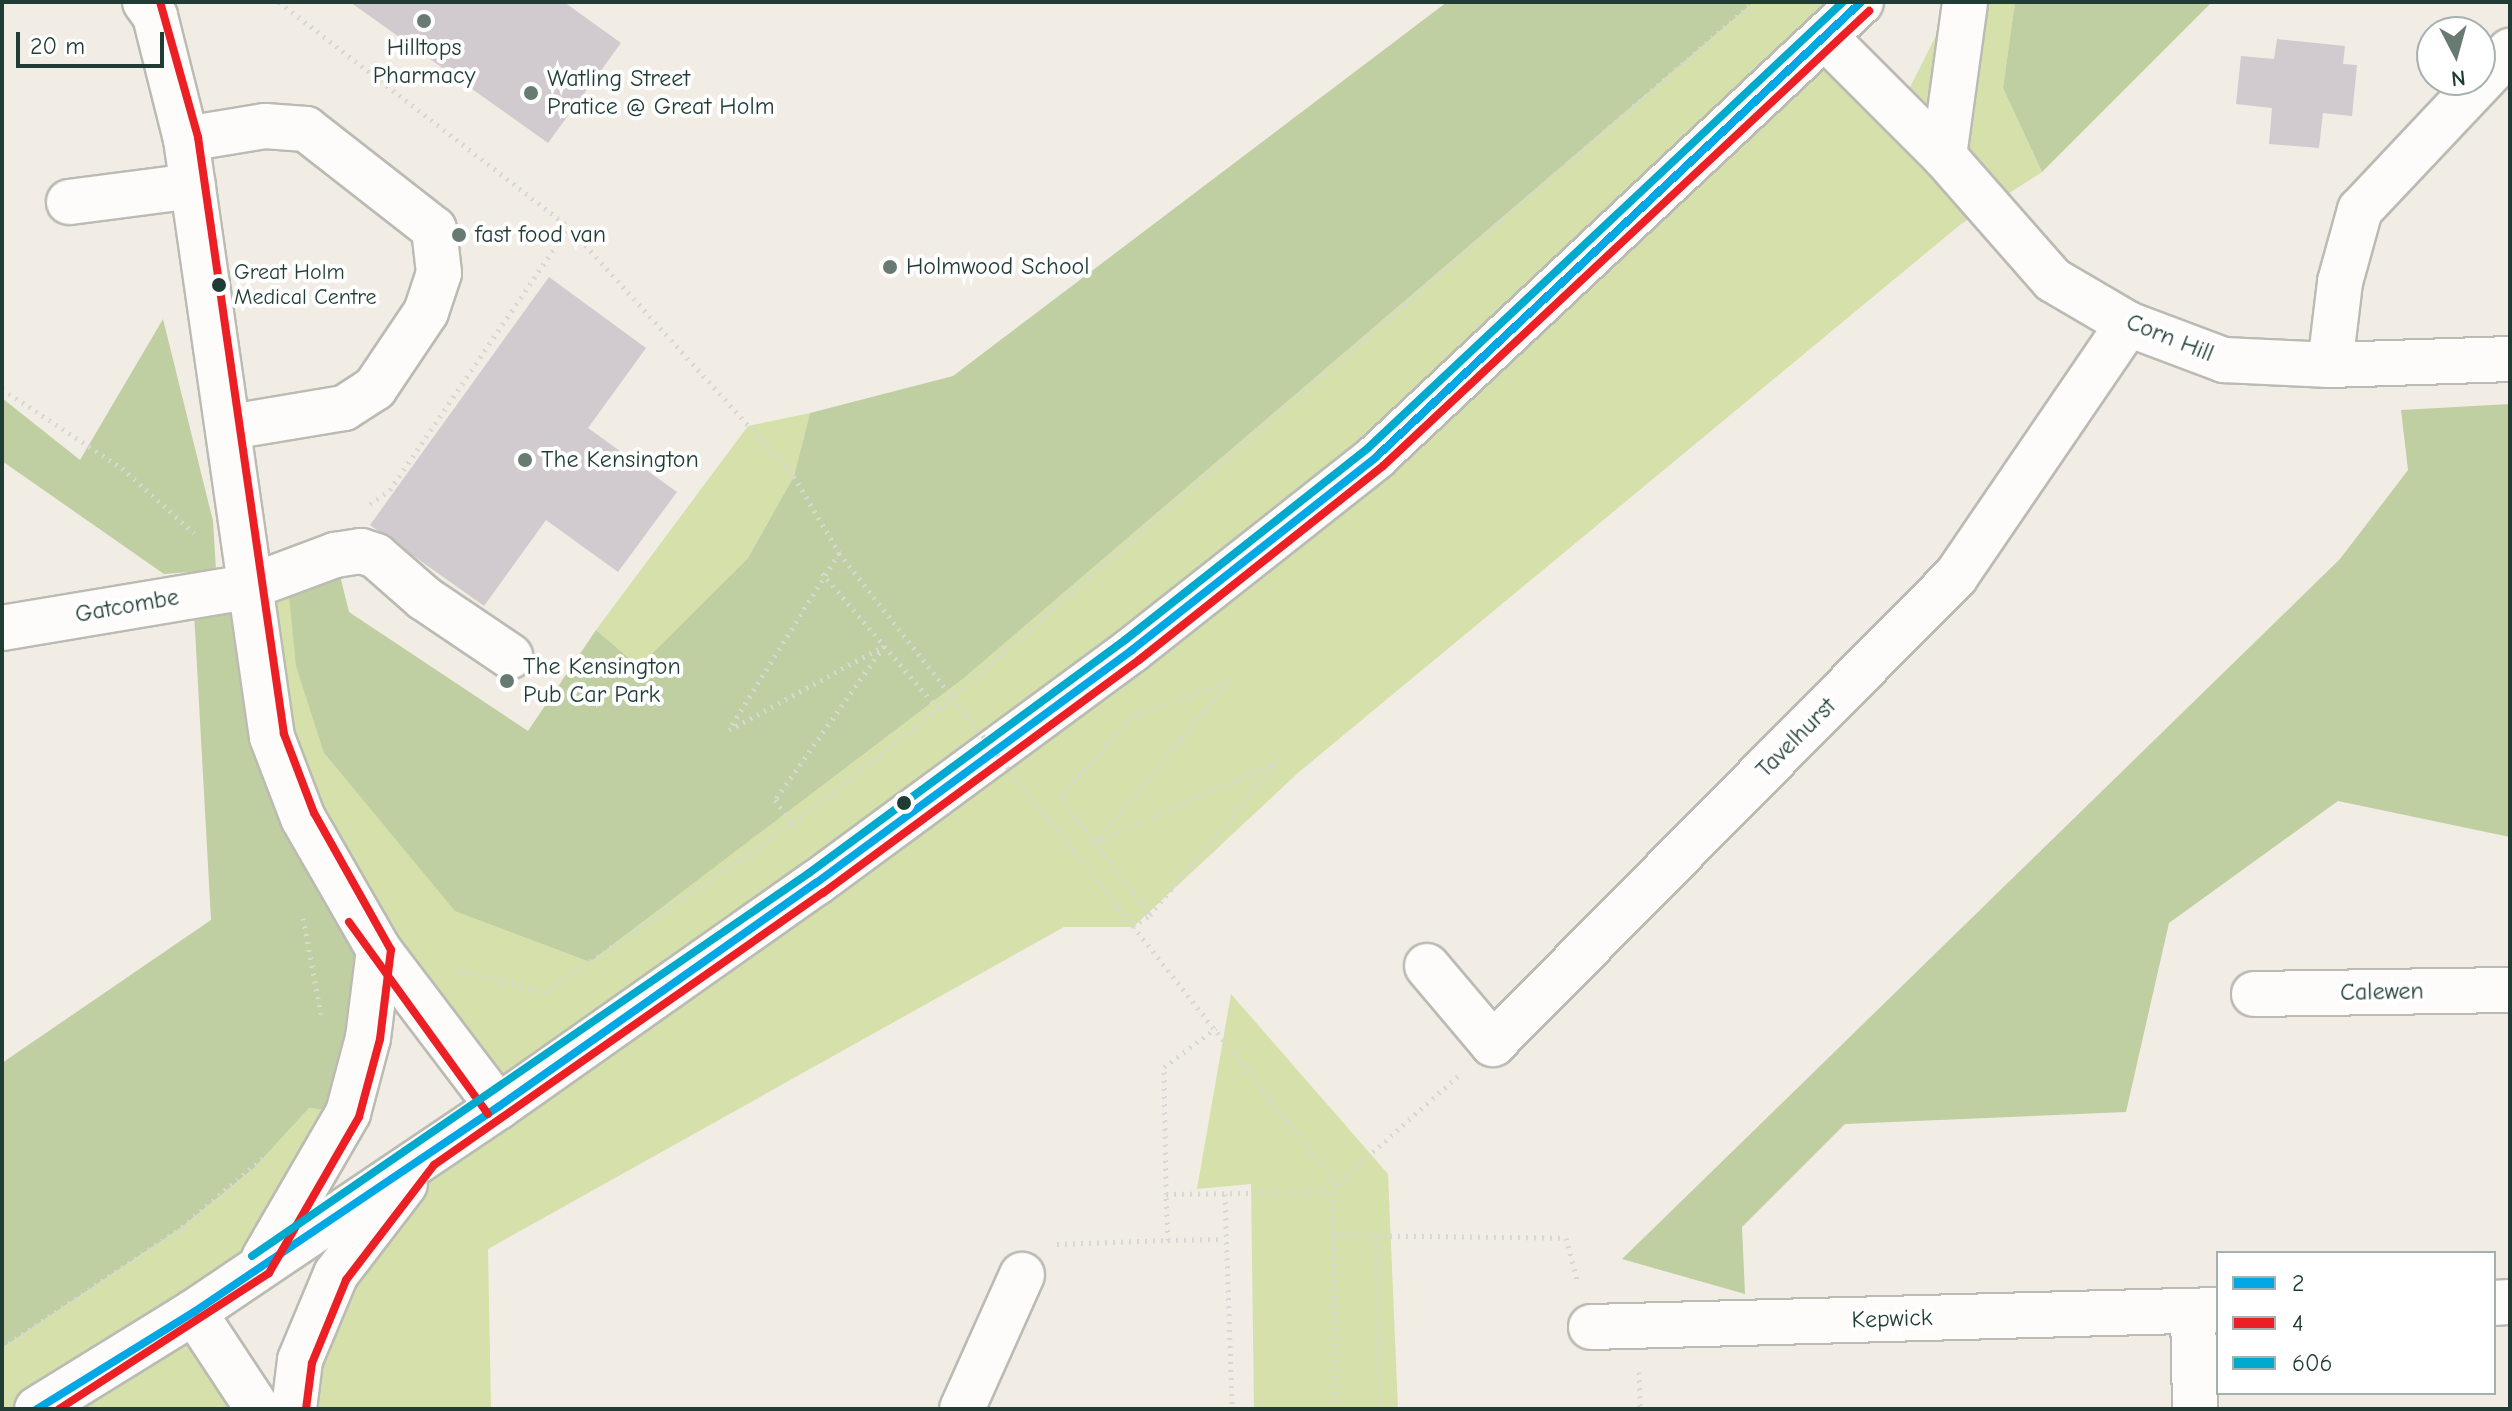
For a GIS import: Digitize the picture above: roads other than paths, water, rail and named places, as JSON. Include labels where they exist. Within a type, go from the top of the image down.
[{"type":"street","points":[[145,2],[155,16],[186,139],[230,427],[272,737],[303,818],[379,950],[498,1107]]},
{"type":"street","points":[[37,1409],[194,1312],[498,1107],[816,883],[1121,658],[1376,457],[1861,2]]},
{"type":"street","points":[[1944,156],[1965,2]]},
{"type":"street","name":"Corn Hill","points":[[1825,37],[1944,156],[2053,280],[2128,324],[2224,360],[2330,365],[2510,359]]},
{"type":"street","points":[[2330,365],[2340,282],[2360,210],[2510,51]]},
{"type":"street","points":[[186,139],[265,126],[306,129],[434,229],[439,273],[426,312],[375,388],[344,408],[230,427]]},
{"type":"street","points":[[69,202],[193,186]]},
{"type":"street","name":"Tavelhurst","points":[[1427,966],[1493,1044],[1956,576],[2128,324]]},
{"type":"street","name":"Gatcombe","points":[[2,628],[252,586],[335,555],[361,551],[376,556],[424,598],[510,656]]},
{"type":"street","points":[[259,1266],[348,1113],[368,1038],[379,950]]},
{"type":"street","name":"Calewen","points":[[2254,994],[2510,990]]},
{"type":"street","points":[[294,1409],[300,1360],[336,1274],[426,1156]]},
{"type":"street","points":[[962,1409],[1022,1275]]},
{"type":"street","name":"Kepwick","points":[[1591,1327],[2205,1310],[2195,1409]]},
{"type":"street","points":[[194,1312],[258,1409]]},
{"type":"place","name":"Hilltops Pharmacy","points":[[424,21]]},
{"type":"place","name":"Watling Street Pratice @ Great Holm","points":[[531,93]]},
{"type":"place","name":"fast food van","points":[[459,235]]},
{"type":"place","name":"Holmwood School","points":[[890,267]]},
{"type":"place","name":"Great Holm Medical Centre","points":[[219,285]]},
{"type":"place","name":"The Kensington","points":[[525,460]]},
{"type":"place","name":"The Kensington Pub Car Park","points":[[507,681]]}]
